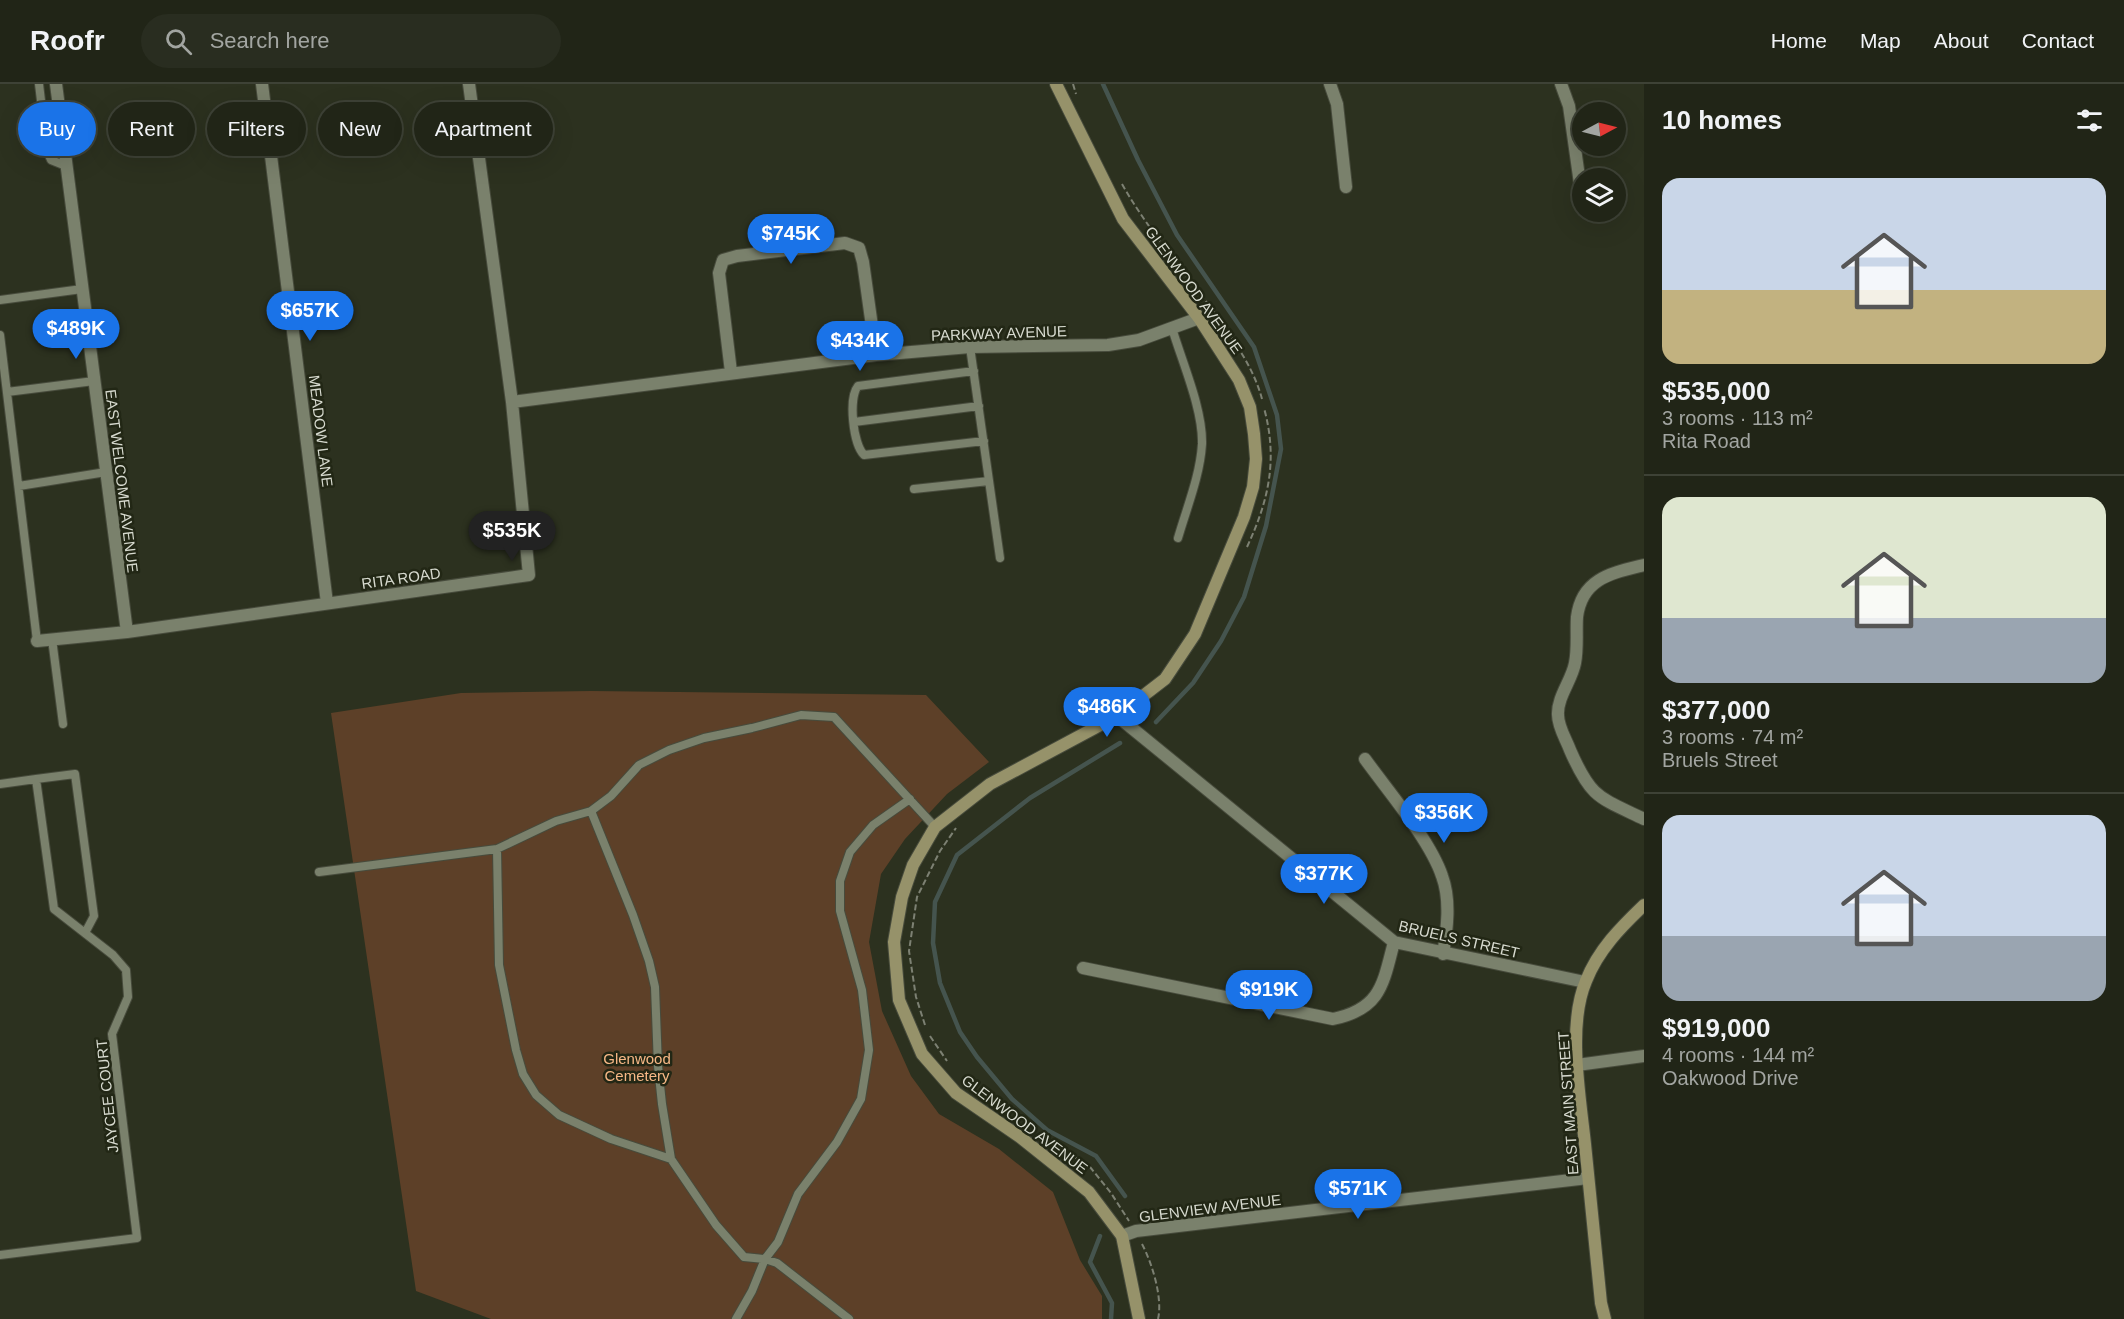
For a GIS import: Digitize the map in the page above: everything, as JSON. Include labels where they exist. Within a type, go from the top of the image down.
[{"type":"street","name":"EAST WELCOME AVENUE","points":[[56,84],[127,632]]},
{"type":"street","name":"MEADOW LANE","points":[[262,84],[327,603]]},
{"type":"street","name":"RITA ROAD","points":[[37,641],[127,632],[529,575],[512,402],[469,84]]},
{"type":"street","name":"GLENWOOD AVENUE","points":[[1056,84],[1123,219],[1199,318],[1239,380],[1250,407],[1256,459],[1253,487],[1244,517],[1195,634],[1165,679],[1117,716],[990,784],[935,826],[914,865],[906,886],[894,942],[899,1000],[922,1054],[956,1093],[1020,1137],[1089,1192],[1122,1236],[1139,1319]]},
{"type":"street","points":[[1330,84],[1337,104],[1346,187]]},
{"type":"street","points":[[1561,84],[1569,106],[1578,168]]},
{"type":"street","points":[[731,372],[719,273],[723,260],[737,256],[845,243],[859,248],[863,262],[876,355]]},
{"type":"street","name":"PARKWAY AVENUE","points":[[512,402],[876,355],[970,347],[1108,345],[1139,340],[1199,318]]},
{"type":"street","points":[[1644,566],[1599,579],[1587,590],[1577,616],[1576,661],[1558,714],[1560,726],[1589,788],[1601,798],[1644,819]]},
{"type":"street","name":"BRUELS STREET","points":[[1117,716],[1394,942],[1585,982]]},
{"type":"street","points":[[1365,759],[1432,853],[1443,877],[1447,900],[1443,954]]},
{"type":"street","name":"EAST MAIN STREET","points":[[1605,1319],[1577,1065],[1577,1022],[1585,982],[1616,933],[1644,905]]},
{"type":"street","points":[[1083,968],[1333,1019],[1355,1015],[1382,988],[1394,942]]},
{"type":"street","points":[[1577,1065],[1644,1056]]},
{"type":"street","name":"GLENVIEW AVENUE","points":[[1122,1236],[1136,1231],[1588,1178]]},
{"type":"lane","points":[[39,84],[47,151],[51,160],[66,166]]},
{"type":"lane","points":[[0,300],[82,289]]},
{"type":"lane","points":[[1172,328],[1197,409],[1202,442],[1197,475],[1178,538]]},
{"type":"lane","points":[[0,335],[37,641]]},
{"type":"lane","points":[[970,347],[1000,558]]},
{"type":"lane","points":[[974,370],[858,386],[852,399],[854,422],[858,449],[864,455],[984,441]]},
{"type":"lane","points":[[7,392],[94,381]]},
{"type":"lane","points":[[854,422],[979,406]]},
{"type":"lane","points":[[19,486],[106,472]]},
{"type":"lane","points":[[914,489],[989,481]]},
{"type":"lane","points":[[52,639],[63,724]]},
{"type":"lane","points":[[319,872],[497,849],[556,821],[591,811],[611,796],[639,765],[669,750],[704,738],[801,715],[834,717],[935,826]]},
{"type":"lane","points":[[0,784],[75,774],[94,916],[85,933]]},
{"type":"lane","name":"JAYCEE COURT","points":[[0,1254],[137,1238],[112,1034],[128,997],[126,970],[113,955],[54,909],[36,779]]},
{"type":"lane","points":[[736,1319],[752,1291],[765,1259],[778,1242],[798,1194],[837,1142],[861,1099],[869,1050],[862,990],[840,911],[840,881],[850,852],[873,825],[910,799]]},
{"type":"lane","points":[[591,811],[633,915],[649,961],[655,987],[658,1066],[671,1159],[716,1225],[744,1257],[777,1263],[849,1319]]},
{"type":"lane","points":[[497,849],[499,966],[523,1074],[536,1095],[558,1115],[611,1139],[671,1159]]},
{"type":"green space","name":"Glenwood Cemetery","points":[[591,691],[926,695],[989,762],[947,794],[905,839],[881,874],[869,942],[882,1011],[911,1076],[939,1114],[999,1149],[1053,1192],[1080,1260],[1102,1296],[1102,1319],[491,1319],[416,1291],[331,713],[461,693]]},
{"type":"waterway","points":[[1103,84],[1138,160],[1177,235],[1254,347],[1277,415],[1281,449],[1266,526],[1244,597],[1221,641],[1193,683],[1156,722]]},
{"type":"waterway","points":[[1120,743],[1030,798],[957,855],[935,902],[933,943],[940,983],[960,1032],[977,1057],[1012,1099],[1047,1130],[1096,1156],[1125,1196]]},
{"type":"waterway","points":[[1100,1236],[1090,1262],[1112,1303],[1111,1319]]}]
